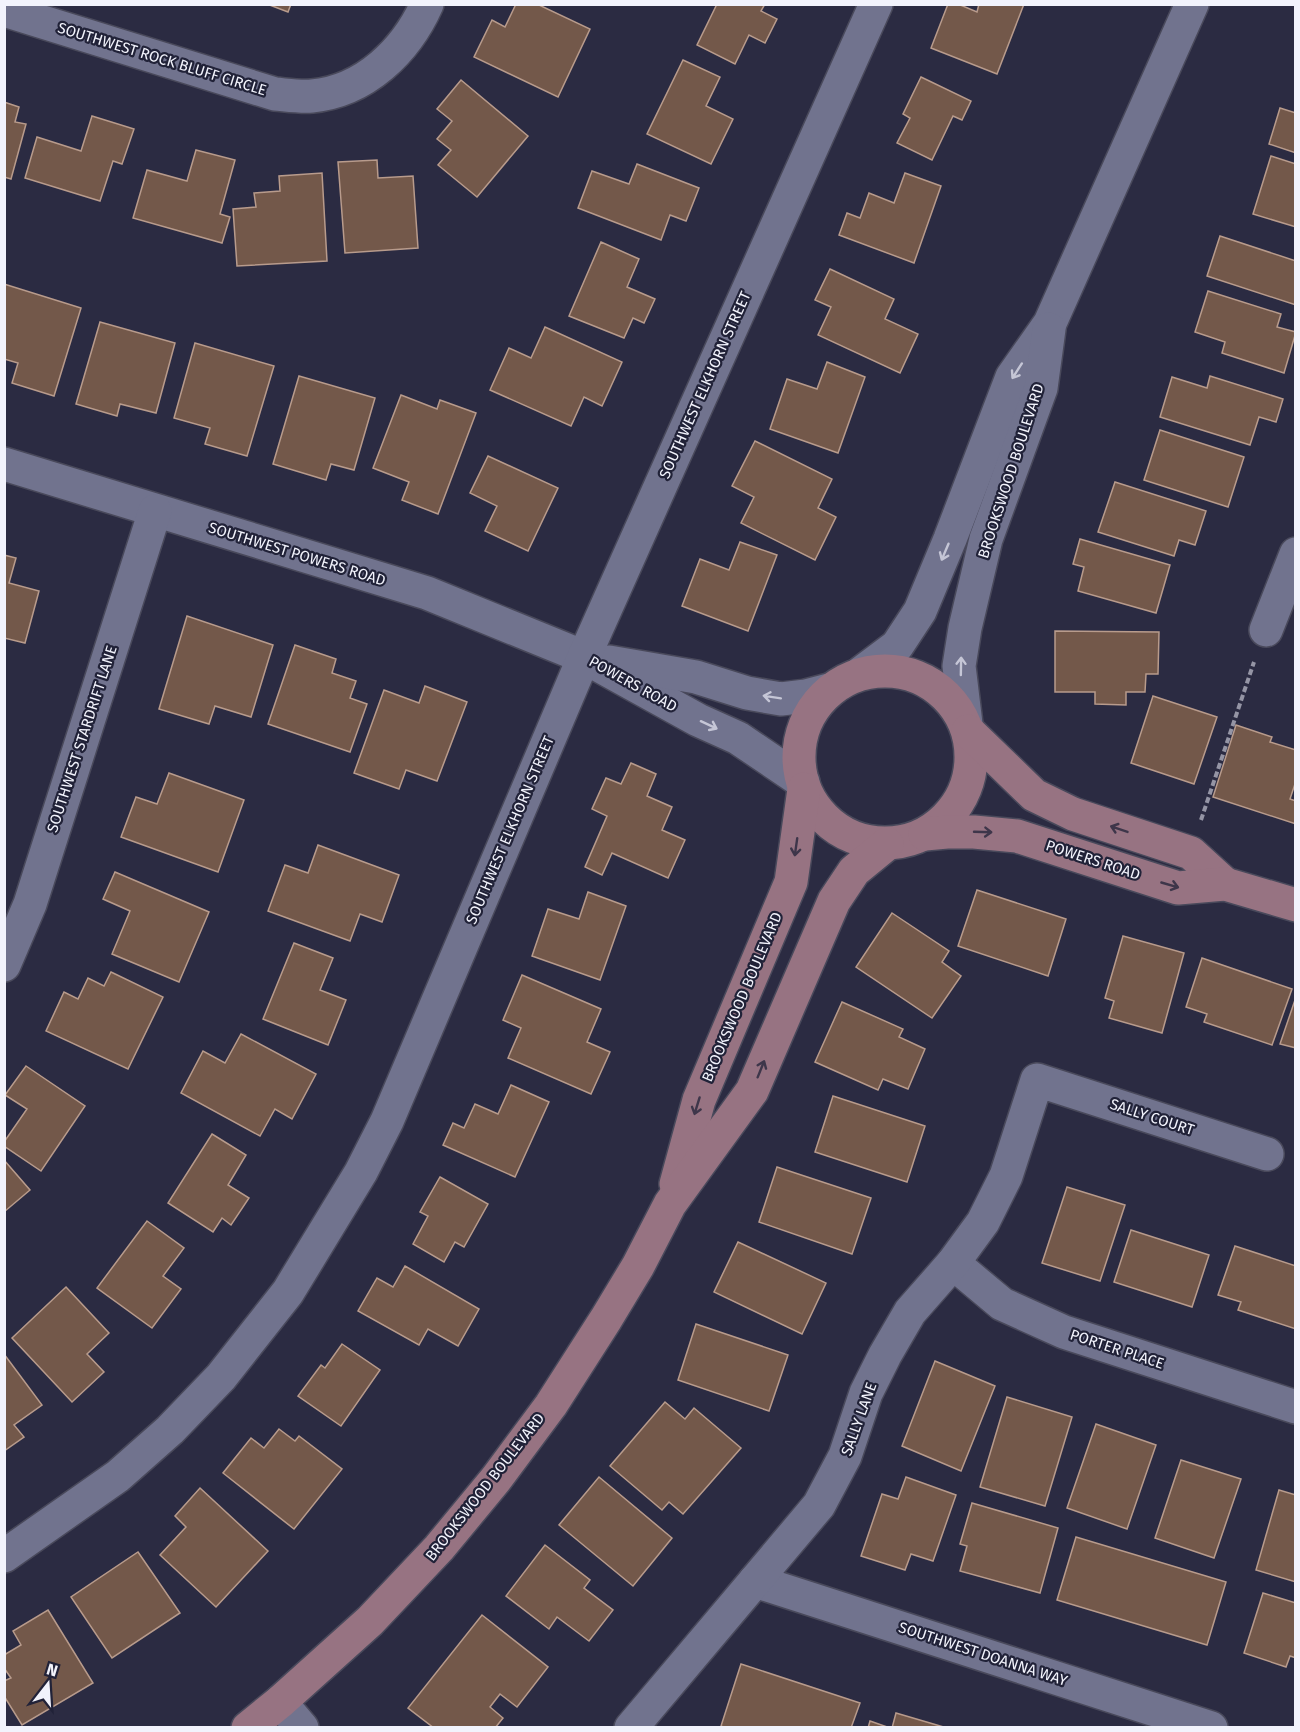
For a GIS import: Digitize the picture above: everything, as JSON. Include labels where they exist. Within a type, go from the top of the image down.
[{"type":"main road","points":[[886,670],[911,674],[934,685],[953,702],[967,728],[972,749],[970,775],[962,799],[946,819],[925,834],[906,841],[887,844],[861,840],[837,829],[818,811],[803,785],[798,762],[801,735],[812,710],[829,690],[861,674],[886,670]]},
{"type":"main road","name":"POWERS ROAD","points":[[967,728],[1034,795],[1073,814],[1191,854],[1225,884]]},
{"type":"main road","name":"BROOKSWOOD BOULEVARD","points":[[670,1204],[699,1100],[791,882],[803,785]]},
{"type":"main road","name":"POWERS ROAD","points":[[925,834],[990,832],[1017,836],[1178,888],[1225,884],[1296,905]]},
{"type":"main road","name":"BROOKSWOOD BOULEVARD","points":[[248,1728],[370,1621],[440,1548],[496,1479],[551,1405],[638,1266],[670,1204],[752,1092],[834,901],[854,871],[887,844]]},
{"type":"street","name":"SOUTHWEST ROCK BLUFF CIRCLE","points":[[4,10],[274,94],[312,96],[352,86],[383,66],[406,41],[427,4]]},
{"type":"street","name":"SOUTHWEST ELKHORN STREET","points":[[4,1556],[118,1476],[171,1430],[221,1377],[288,1292],[351,1190],[387,1121],[584,657],[876,4]]},
{"type":"street","name":"BROOKSWOOD BOULEVARD","points":[[861,674],[897,646],[920,610],[950,539],[1012,377],[1050,323],[1192,4]]},
{"type":"street","name":"BROOKSWOOD BOULEVARD","points":[[967,728],[959,666],[965,628],[986,539],[1041,388],[1050,323]]},
{"type":"street","name":"SOUTHWEST POWERS ROAD","points":[[4,464],[427,593],[584,657]]},
{"type":"street","name":"SOUTHWEST STARDRIFT LANE","points":[[4,965],[17,901],[155,511]]},
{"type":"street","points":[[1266,630],[1296,555]]},
{"type":"street","name":"POWERS ROAD","points":[[584,657],[696,677],[747,693],[781,699],[829,690]]},
{"type":"street","name":"POWERS ROAD","points":[[584,657],[698,720],[738,738],[803,785]]},
{"type":"street","name":"SALLY COURT","points":[[1036,1080],[1268,1154]]},
{"type":"street","name":"SALLY LANE","points":[[631,1728],[819,1505],[845,1456],[866,1393],[885,1355],[910,1312],[953,1263],[983,1222],[1006,1176],[1036,1080]]},
{"type":"street","name":"PORTER PLACE","points":[[953,1263],[1002,1305],[1064,1332],[1296,1407]]},
{"type":"street","name":"SOUTHWEST DOANNA WAY","points":[[755,1581],[1211,1728]]},
{"type":"street","points":[[280,1702],[302,1728]]},
{"type":"path","points":[[1200,824],[1266,630]]},
{"type":"building","points":[[267,4],[291,4],[288,12]]},
{"type":"building","points":[[516,4],[537,4],[590,29],[558,97],[474,57],[492,20],[505,27]]},
{"type":"building","points":[[717,4],[765,4],[761,11],[777,19],[765,43],[749,35],[735,64],[697,45]]},
{"type":"building","points":[[948,4],[958,4],[977,12],[979,4],[1024,4],[997,74],[931,48]]},
{"type":"building","points":[[683,60],[720,77],[706,106],[733,119],[711,164],[647,134]]},
{"type":"building","points":[[921,77],[971,101],[962,120],[953,116],[932,160],[897,143],[910,118],[903,114]]},
{"type":"building","points":[[461,80],[528,136],[477,197],[438,165],[451,150],[437,139],[452,121],[437,109]]},
{"type":"building","points":[[4,102],[19,107],[15,122],[26,124],[11,179],[4,177]]},
{"type":"building","points":[[1280,108],[1296,113],[1296,153],[1269,144]]},
{"type":"building","points":[[92,116],[134,129],[122,164],[113,161],[100,201],[25,178],[37,137],[81,151]]},
{"type":"building","points":[[196,150],[235,160],[220,214],[230,217],[222,243],[133,218],[147,170],[187,181]]},
{"type":"building","points":[[1271,156],[1296,164],[1296,227],[1253,214]]},
{"type":"building","points":[[377,160],[378,178],[413,176],[418,248],[345,253],[338,162]]},
{"type":"building","points":[[637,164],[699,188],[686,221],[670,215],[661,240],[578,208],[592,171],[629,184]]},
{"type":"building","points":[[322,173],[327,261],[237,266],[233,209],[256,207],[254,193],[280,191],[279,176]]},
{"type":"building","points":[[905,173],[941,186],[914,263],[839,235],[847,213],[860,218],[869,193],[894,203]]},
{"type":"building","points":[[1220,236],[1296,261],[1296,305],[1207,276]]},
{"type":"building","points":[[601,242],[639,259],[627,287],[655,299],[644,323],[633,318],[624,338],[569,316]]},
{"type":"building","points":[[830,269],[894,299],[885,319],[918,334],[900,373],[818,335],[831,307],[815,300]]},
{"type":"building","points":[[4,284],[81,308],[54,396],[12,383],[18,363],[4,359]]},
{"type":"building","points":[[1208,291],[1281,314],[1277,327],[1296,332],[1284,373],[1222,353],[1225,342],[1195,332]]},
{"type":"building","points":[[100,322],[175,343],[156,413],[120,404],[117,416],[76,404]]},
{"type":"building","points":[[545,327],[622,362],[602,406],[584,397],[571,426],[490,390],[509,348],[531,358]]},
{"type":"building","points":[[195,343],[274,366],[247,456],[205,444],[210,428],[174,418]]},
{"type":"building","points":[[827,362],[865,377],[838,453],[770,429],[787,379],[817,389]]},
{"type":"building","points":[[299,376],[375,398],[354,470],[331,464],[326,480],[273,464]]},
{"type":"building","points":[[1210,376],[1283,399],[1276,422],[1259,417],[1250,445],[1160,417],[1172,377],[1207,388]]},
{"type":"building","points":[[401,395],[437,409],[440,400],[476,413],[438,514],[402,500],[409,482],[373,468]]},
{"type":"building","points":[[1160,430],[1244,457],[1228,507],[1144,480]]},
{"type":"building","points":[[755,441],[832,479],[818,508],[836,517],[815,560],[741,523],[754,497],[732,486]]},
{"type":"building","points":[[488,456],[558,488],[528,551],[485,531],[497,506],[470,493]]},
{"type":"building","points":[[1115,482],[1206,511],[1195,545],[1179,540],[1174,556],[1098,532]]},
{"type":"building","points":[[1080,539],[1170,565],[1156,613],[1078,591],[1084,567],[1073,564]]},
{"type":"building","points":[[740,542],[777,555],[748,631],[682,606],[700,559],[729,570]]},
{"type":"building","points":[[4,555],[16,558],[9,583],[39,591],[25,643],[4,638]]},
{"type":"building","points":[[187,616],[273,645],[251,717],[215,706],[209,724],[159,709]]},
{"type":"building","points":[[1055,631],[1159,632],[1158,674],[1146,674],[1145,692],[1126,692],[1126,705],[1095,704],[1095,692],[1055,692]]},
{"type":"building","points":[[295,645],[336,659],[332,673],[356,681],[350,698],[367,704],[350,752],[268,724]]},
{"type":"building","points":[[425,686],[467,702],[437,781],[406,770],[399,789],[354,773],[384,690],[419,703]]},
{"type":"building","points":[[1153,696],[1217,717],[1194,784],[1131,763]]},
{"type":"building","points":[[1236,725],[1272,737],[1270,742],[1296,750],[1296,781],[1290,799],[1296,801],[1296,824],[1213,797]]},
{"type":"building","points":[[631,763],[656,774],[647,796],[672,807],[662,830],[685,840],[668,878],[612,853],[602,875],[585,867],[607,816],[592,809],[606,778],[621,784]]},
{"type":"building","points":[[169,773],[244,800],[218,872],[121,837],[136,797],[157,804]]},
{"type":"building","points":[[318,845],[399,875],[382,922],[360,914],[350,941],[268,911],[285,865],[308,873]]},
{"type":"building","points":[[115,872],[209,912],[179,982],[112,954],[130,911],[103,899]]},
{"type":"building","points":[[977,890],[1066,919],[1048,976],[958,946]]},
{"type":"building","points":[[588,892],[626,906],[600,980],[532,956],[548,909],[579,919]]},
{"type":"building","points":[[892,913],[949,951],[942,962],[961,976],[932,1018],[856,967]]},
{"type":"building","points":[[1123,936],[1184,953],[1162,1033],[1109,1018],[1114,1001],[1105,998]]},
{"type":"building","points":[[294,943],[333,958],[320,990],[346,1000],[328,1045],[263,1019]]},
{"type":"building","points":[[1202,958],[1292,989],[1272,1045],[1204,1022],[1207,1014],[1186,1007]]},
{"type":"building","points":[[111,972],[163,997],[128,1069],[46,1031],[64,992],[78,999],[88,978],[104,986]]},
{"type":"building","points":[[522,975],[601,1009],[587,1042],[610,1052],[591,1094],[508,1058],[521,1028],[503,1020]]},
{"type":"building","points":[[1296,997],[1296,1048],[1280,1044]]},
{"type":"building","points":[[842,1002],[903,1029],[899,1037],[925,1049],[908,1089],[883,1079],[878,1090],[815,1062]]},
{"type":"building","points":[[241,1034],[316,1074],[292,1119],[275,1109],[260,1136],[181,1093],[203,1051],[225,1063]]},
{"type":"building","points":[[26,1066],[85,1106],[41,1171],[4,1146],[4,1142],[27,1109],[5,1095]]},
{"type":"building","points":[[511,1085],[549,1102],[515,1177],[443,1145],[453,1123],[464,1128],[475,1104],[498,1114]]},
{"type":"building","points":[[833,1096],[925,1126],[907,1182],[815,1152]]},
{"type":"building","points":[[212,1134],[246,1155],[228,1185],[249,1198],[231,1225],[222,1218],[213,1232],[168,1203]]},
{"type":"building","points":[[4,1160],[30,1190],[4,1212]]},
{"type":"building","points":[[777,1167],[871,1198],[852,1254],[759,1222]]},
{"type":"building","points":[[440,1177],[488,1204],[464,1247],[455,1242],[444,1262],[413,1244],[428,1216],[420,1212]]},
{"type":"building","points":[[1067,1187],[1125,1205],[1100,1281],[1042,1263]]},
{"type":"building","points":[[147,1221],[184,1248],[163,1276],[181,1289],[152,1328],[97,1288]]},
{"type":"building","points":[[1131,1230],[1209,1255],[1192,1307],[1114,1282]]},
{"type":"building","points":[[738,1242],[826,1283],[802,1334],[714,1292]]},
{"type":"building","points":[[1235,1246],[1296,1266],[1296,1329],[1238,1310],[1241,1302],[1218,1295]]},
{"type":"building","points":[[405,1266],[479,1309],[458,1346],[428,1329],[419,1345],[358,1311],[377,1278],[393,1287]]},
{"type":"building","points":[[66,1287],[109,1333],[87,1354],[104,1372],[72,1402],[12,1338]]},
{"type":"building","points":[[696,1324],[788,1355],[769,1411],[678,1380]]},
{"type":"building","points":[[342,1344],[380,1370],[341,1426],[298,1396],[321,1365],[325,1368]]},
{"type":"building","points":[[4,1354],[42,1405],[14,1425],[24,1437],[4,1451]]},
{"type":"building","points":[[935,1361],[995,1386],[961,1471],[902,1446]]},
{"type":"building","points":[[1007,1397],[1072,1417],[1045,1506],[980,1487]]},
{"type":"building","points":[[665,1402],[685,1419],[694,1408],[741,1448],[683,1514],[669,1502],[662,1510],[610,1466]]},
{"type":"building","points":[[1096,1424],[1156,1445],[1127,1529],[1067,1508]]},
{"type":"building","points":[[279,1429],[295,1441],[299,1436],[342,1469],[294,1529],[223,1473],[251,1438],[264,1448]]},
{"type":"building","points":[[1181,1460],[1241,1479],[1214,1558],[1155,1538]]},
{"type":"building","points":[[599,1477],[672,1538],[633,1586],[559,1525]]},
{"type":"building","points":[[906,1477],[956,1495],[933,1561],[911,1554],[905,1570],[861,1556],[882,1494],[898,1499]]},
{"type":"building","points":[[200,1488],[268,1551],[216,1607],[160,1555],[186,1527],[175,1516]]},
{"type":"building","points":[[1279,1490],[1296,1495],[1296,1582],[1256,1570]]},
{"type":"building","points":[[972,1503],[1058,1528],[1040,1593],[960,1571],[967,1546],[960,1544]]},
{"type":"building","points":[[1076,1537],[1226,1582],[1207,1645],[1057,1600]]},
{"type":"building","points":[[545,1545],[590,1580],[584,1588],[613,1610],[589,1641],[557,1617],[549,1629],[506,1596]]},
{"type":"building","points":[[138,1552],[180,1613],[112,1658],[71,1597]]},
{"type":"building","points":[[1263,1593],[1296,1603],[1296,1658],[1290,1656],[1286,1667],[1244,1653]]},
{"type":"building","points":[[48,1610],[93,1683],[22,1725],[4,1696],[4,1681],[11,1678],[4,1668],[4,1655],[21,1645],[13,1631]]},
{"type":"building","points":[[482,1615],[548,1667],[517,1707],[500,1694],[490,1707],[503,1718],[495,1728],[434,1728],[408,1708]]},
{"type":"building","points":[[741,1664],[860,1703],[851,1728],[726,1728],[721,1726]]},
{"type":"building","points":[[896,1713],[947,1728],[892,1728]]},
{"type":"building","points":[[870,1721],[890,1728],[868,1728]]}]
